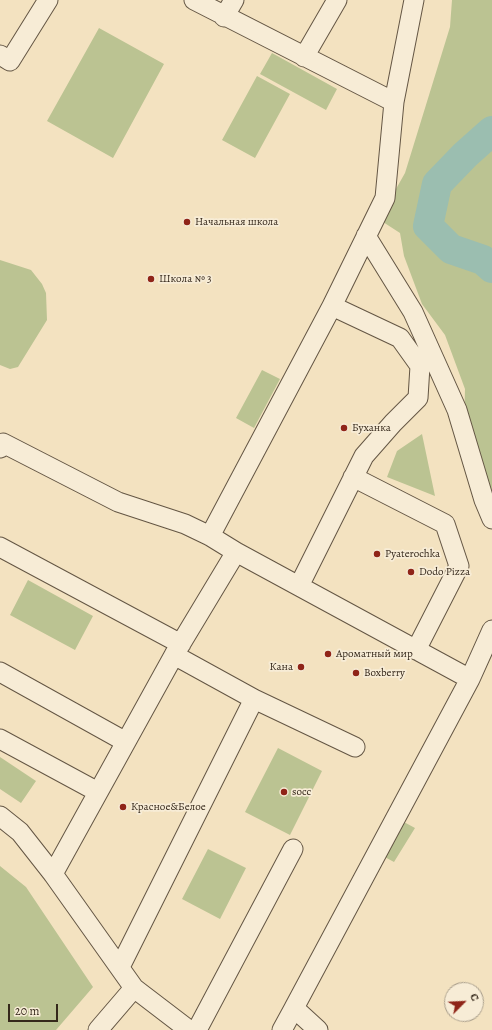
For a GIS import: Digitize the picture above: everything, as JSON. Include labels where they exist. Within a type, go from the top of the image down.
[{"type":"lane","points":[[0,55],[10,61],[48,0]]},
{"type":"lane","points":[[194,0],[224,17],[394,102]]},
{"type":"lane","points":[[224,17],[234,0]]},
{"type":"lane","points":[[304,57],[337,0]]},
{"type":"lane","points":[[210,536],[332,306],[385,198],[394,102],[414,0]]},
{"type":"lane","points":[[366,236],[413,312],[457,410],[484,500],[492,519]]},
{"type":"lane","points":[[299,586],[364,456],[392,423],[418,398],[420,366],[400,338],[332,306]]},
{"type":"lane","points":[[0,448],[3,443],[118,502],[185,524],[210,536],[236,552],[470,679]]},
{"type":"lane","points":[[353,477],[445,524],[459,566],[416,650]]},
{"type":"lane","points":[[0,547],[178,650],[254,699],[354,747]]},
{"type":"lane","points":[[54,874],[98,792],[178,650],[236,552]]},
{"type":"lane","points":[[282,1030],[470,679],[492,630]]},
{"type":"lane","points":[[0,672],[126,742]]},
{"type":"lane","points":[[120,967],[254,699]]},
{"type":"lane","points":[[0,739],[98,792]]},
{"type":"lane","points":[[0,816],[20,832],[54,874],[134,988],[189,1030]]},
{"type":"lane","points":[[197,1030],[294,849]]},
{"type":"lane","points":[[98,1030],[134,988]]},
{"type":"lane","points":[[294,1008],[318,1030]]},
{"type":"green space","points":[[452,0],[492,0],[492,512],[464,429],[465,389],[445,335],[422,304],[404,256],[400,233],[383,222],[392,196],[405,173],[450,27]]},
{"type":"green space","points":[[99,28],[164,64],[113,158],[47,121]]},
{"type":"green space","points":[[272,53],[337,89],[326,110],[260,74]]},
{"type":"green space","points":[[257,76],[290,94],[255,158],[222,140]]},
{"type":"green space","points":[[0,260],[31,270],[42,284],[46,293],[47,320],[18,367],[10,369],[0,365]]},
{"type":"green space","points":[[262,370],[280,379],[254,428],[236,418]]},
{"type":"green space","points":[[422,434],[435,496],[387,477],[397,451]]},
{"type":"green space","points":[[28,580],[93,616],[75,650],[10,615]]},
{"type":"green space","name":"socc","points":[[278,748],[322,771],[290,835],[245,812]]},
{"type":"green space","points":[[0,757],[36,781],[21,803],[0,789]]},
{"type":"green space","points":[[402,821],[415,828],[394,862],[381,855]]},
{"type":"green space","points":[[208,849],[246,868],[220,919],[182,899]]},
{"type":"green space","points":[[0,866],[26,887],[93,987],[56,1030],[0,1030]]},
{"type":"waterway","points":[[492,131],[465,155],[437,184],[428,226],[451,249],[483,260],[492,268]]},
{"type":"place","name":"Начальная школа","points":[[187,222]]},
{"type":"place","name":"Школа № 3","points":[[151,279]]},
{"type":"place","name":"Буханка","points":[[344,428]]},
{"type":"place","name":"Pyaterochka","points":[[377,554]]},
{"type":"place","name":"Dodo Pizza","points":[[411,572]]},
{"type":"place","name":"Ароматный мир","points":[[328,654]]},
{"type":"place","name":"Кана","points":[[301,667]]},
{"type":"place","name":"Boxberry","points":[[356,673]]},
{"type":"place","name":"socc","points":[[284,792]]},
{"type":"place","name":"Красное&Белое","points":[[123,807]]}]
